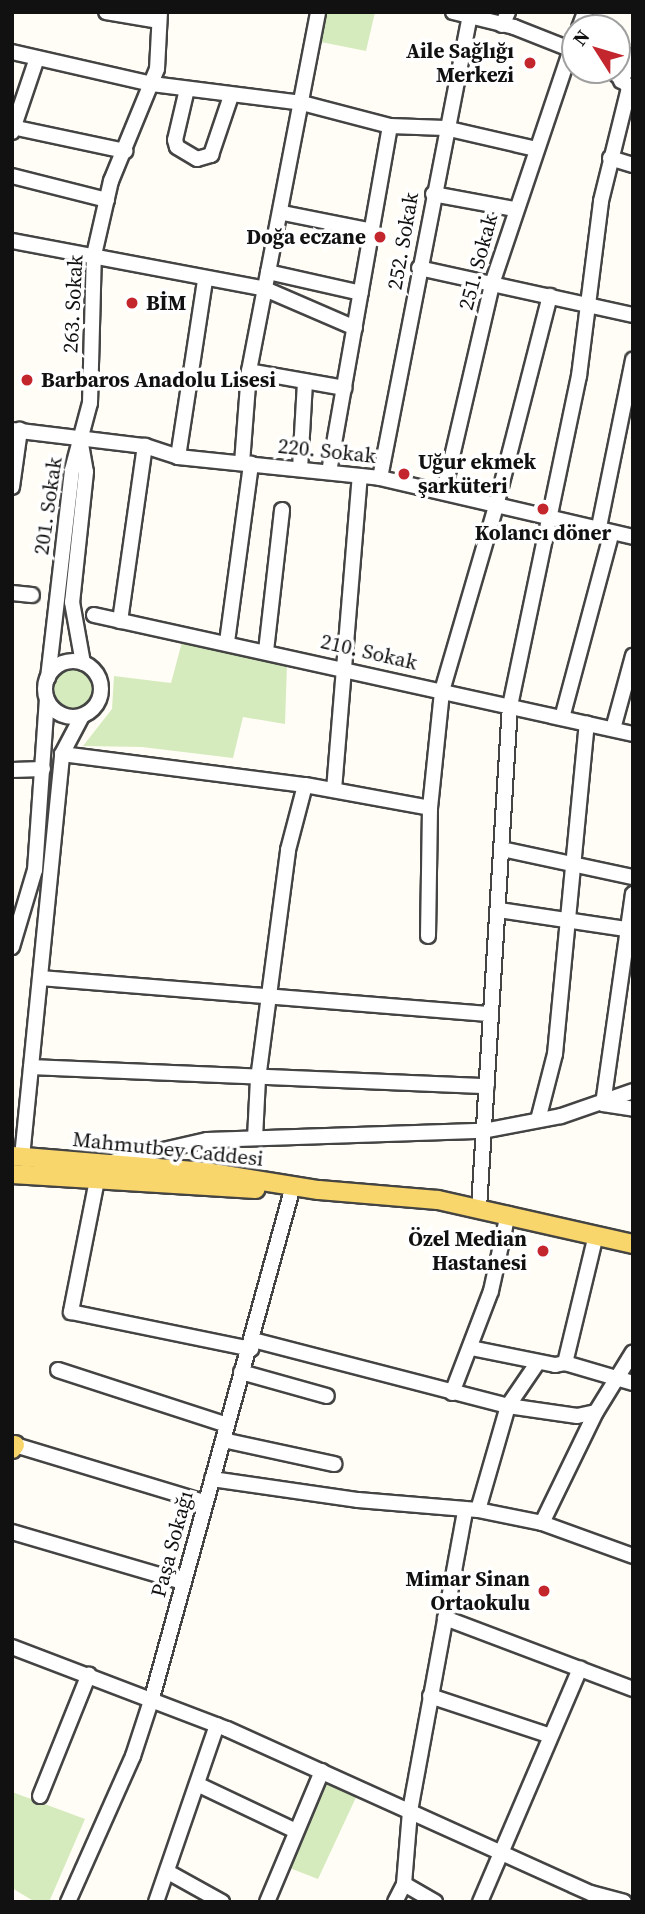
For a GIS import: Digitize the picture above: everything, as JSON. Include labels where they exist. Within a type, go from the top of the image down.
[{"type":"main road","name":"Mahmutbey Caddesi","points":[[17,1156],[206,1189],[319,1190]]},
{"type":"main road","name":"Mahmutbey Caddesi","points":[[12,1174],[99,1171],[206,1172],[319,1190],[479,1208],[633,1244]]},
{"type":"street","points":[[106,12],[160,16]]},
{"type":"street","points":[[226,642],[247,464],[250,371],[268,272],[283,213],[318,12]]},
{"type":"street","points":[[453,12],[505,19],[561,40]]},
{"type":"street","name":"252. Sokak","points":[[380,478],[445,128],[470,15]]},
{"type":"street","name":"263. Sokak","points":[[80,439],[90,403],[94,255],[107,200],[157,69],[160,16]]},
{"type":"street","points":[[12,52],[152,84],[302,103],[390,126],[445,128],[536,149]]},
{"type":"street","points":[[37,58],[13,129],[125,151]]},
{"type":"street","name":"251. Sokak","points":[[443,491],[492,284],[514,209],[561,79]]},
{"type":"street","points":[[479,1208],[510,706],[579,376],[586,304],[624,84]]},
{"type":"street","points":[[187,89],[175,140],[177,147],[197,159],[211,155],[231,96]]},
{"type":"street","points":[[329,472],[390,126]]},
{"type":"street","points":[[610,158],[633,165]]},
{"type":"street","points":[[12,176],[107,200]]},
{"type":"street","points":[[433,194],[514,209]]},
{"type":"street","points":[[283,213],[372,231]]},
{"type":"street","points":[[12,241],[94,255],[205,280],[265,289],[355,328]]},
{"type":"street","points":[[419,268],[633,315]]},
{"type":"street","points":[[268,272],[361,293]]},
{"type":"street","points":[[178,457],[205,280]]},
{"type":"street","points":[[428,936],[430,808],[442,691],[496,506],[550,296]]},
{"type":"street","points":[[562,718],[604,533],[633,360]]},
{"type":"street","points":[[250,371],[344,388]]},
{"type":"street","points":[[300,469],[305,381]]},
{"type":"street","points":[[12,487],[16,430]]},
{"type":"street","name":"220. Sokak","points":[[16,430],[145,446],[178,457],[380,478],[443,491],[604,533],[633,537]]},
{"type":"street","name":"201. Sokak","points":[[17,1156],[41,978],[62,754],[82,716],[93,709],[102,693],[97,674],[83,663],[72,602],[86,472],[80,439]]},
{"type":"street","name":"201. Sokak","points":[[12,947],[35,870],[48,678],[72,470],[80,439]]},
{"type":"street","points":[[120,621],[145,446]]},
{"type":"street","points":[[334,790],[360,476]]},
{"type":"street","points":[[266,650],[282,510]]},
{"type":"street","points":[[12,593],[32,595]]},
{"type":"street","name":"210. Sokak","points":[[94,615],[266,650],[633,734]]},
{"type":"street","points":[[613,729],[633,656]]},
{"type":"street","points":[[48,678],[65,663],[83,663]]},
{"type":"street","points":[[47,700],[59,714],[82,716]]},
{"type":"street","points":[[538,1120],[555,1054],[587,724]]},
{"type":"street","points":[[62,754],[305,785],[430,808]]},
{"type":"street","points":[[12,770],[43,769]]},
{"type":"street","points":[[255,1138],[258,1079],[288,850],[305,785]]},
{"type":"street","points":[[502,849],[633,877]]},
{"type":"street","points":[[603,1104],[630,930],[633,894]]},
{"type":"street","points":[[499,910],[630,930]]},
{"type":"street","points":[[41,978],[270,994],[491,1014]]},
{"type":"street","points":[[31,1067],[258,1079],[487,1086]]},
{"type":"street","points":[[597,1412],[577,1416],[508,1406],[252,1344],[72,1312],[99,1171],[207,1140],[483,1131],[603,1104],[633,1091]]},
{"type":"street","points":[[603,1104],[633,1109]]},
{"type":"street","name":"Paşa Sokağı","points":[[68,1902],[122,1782],[152,1698],[204,1502],[241,1372],[252,1344],[292,1190]]},
{"type":"street","points":[[452,1393],[491,1291],[508,1213]]},
{"type":"street","points":[[565,1363],[597,1235]]},
{"type":"street","points":[[471,1348],[538,1362],[565,1363],[633,1383]]},
{"type":"street","points":[[542,1523],[597,1412],[633,1352]]},
{"type":"street","points":[[395,1902],[404,1884],[410,1811],[430,1696],[445,1618],[471,1510],[508,1406],[538,1362]]},
{"type":"street","points":[[58,1370],[227,1425]]},
{"type":"street","points":[[241,1372],[327,1396]]},
{"type":"street","points":[[222,1440],[334,1464]]},
{"type":"street","points":[[14,1447],[204,1502]]},
{"type":"street","points":[[212,1479],[471,1510],[542,1523],[632,1552]]},
{"type":"street","points":[[12,1532],[183,1583]]},
{"type":"street","points":[[445,1618],[633,1689]]},
{"type":"street","points":[[13,1650],[89,1674],[218,1725],[591,1893],[624,1902]]},
{"type":"street","points":[[480,1902],[504,1853],[580,1669]]},
{"type":"street","points":[[40,1796],[89,1674]]},
{"type":"street","points":[[430,1696],[551,1736]]},
{"type":"street","points":[[156,1902],[218,1725]]},
{"type":"street","points":[[267,1902],[321,1772]]},
{"type":"street","points":[[198,1786],[296,1832]]},
{"type":"street","points":[[168,1872],[222,1902]]},
{"type":"street","points":[[404,1884],[435,1902]]},
{"type":"green space","points":[[322,12],[375,12],[366,51],[316,41]]},
{"type":"green space","points":[[182,642],[287,664],[285,724],[243,717],[233,758],[142,747],[83,746],[112,709],[114,676],[171,683]]},
{"type":"green space","points":[[72,668],[87,674],[93,689],[87,704],[72,710],[57,704],[51,689],[57,674]]},
{"type":"green space","points":[[328,1780],[358,1793],[318,1879],[287,1867],[323,1781]]},
{"type":"green space","points":[[12,1792],[85,1819],[49,1902],[35,1902],[12,1888]]},
{"type":"place","name":"Aile Sağlığı Merkezi","points":[[530,63]]},
{"type":"place","name":"Doğa eczane","points":[[380,237]]},
{"type":"place","name":"BİM","points":[[132,303]]},
{"type":"place","name":"Barbaros Anadolu Lisesi","points":[[27,380]]},
{"type":"place","name":"Uğur ekmek şarküteri","points":[[404,474]]},
{"type":"place","name":"Kolancı döner","points":[[543,509]]},
{"type":"place","name":"Özel Median Hastanesi","points":[[543,1251]]},
{"type":"place","name":"Mimar Sinan Ortaokulu","points":[[544,1591]]}]
